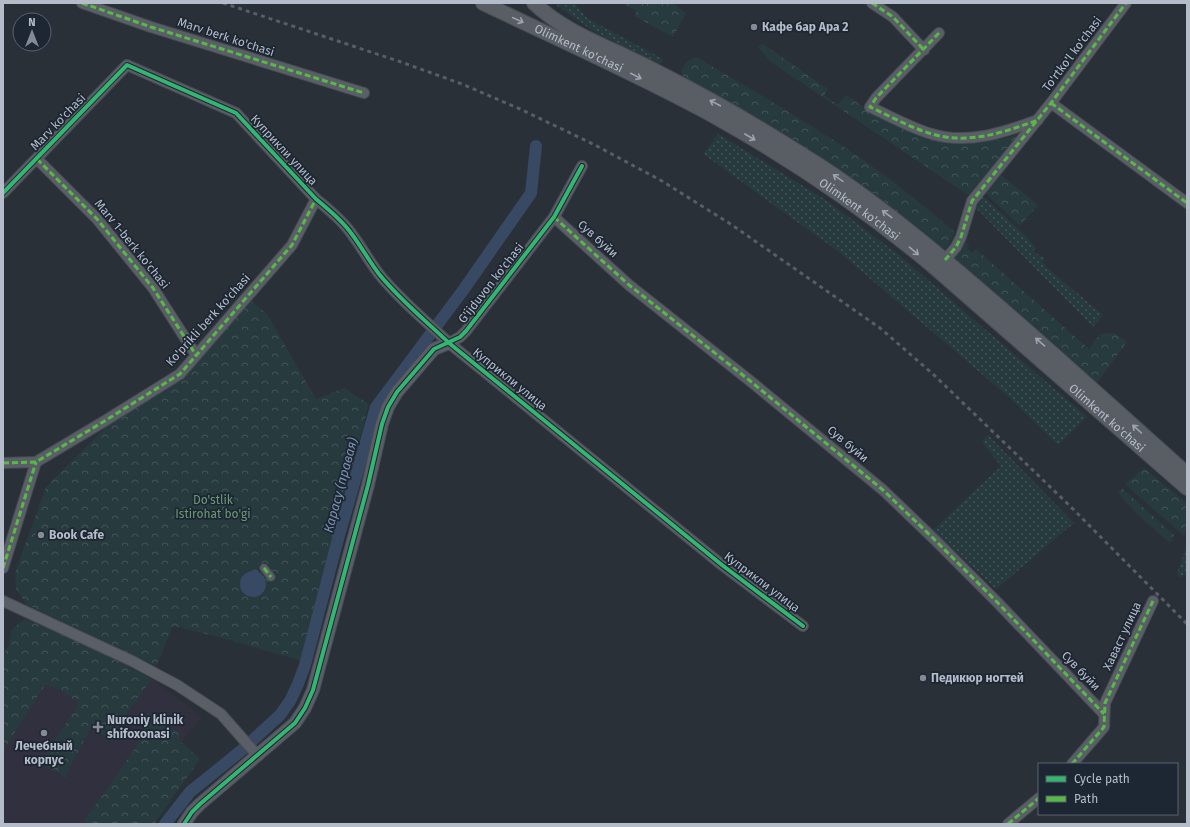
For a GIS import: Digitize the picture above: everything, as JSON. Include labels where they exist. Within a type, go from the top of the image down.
[{"type":"main road","name":"Olimkent ko'chasi","points":[[483,3],[623,69],[714,116],[765,146],[864,211],[922,257],[1187,488]]},
{"type":"main road","name":"Olimkent ko'chasi","points":[[534,3],[567,28],[666,76],[771,135],[870,201],[908,229],[945,260],[1047,348],[1187,474]]},
{"type":"street","name":"Marv berk ko'chasi","points":[[82,3],[151,27],[364,93]]},
{"type":"street","points":[[872,3],[893,17],[924,50]]},
{"type":"street","name":"To'rtko'l ko'chasi","points":[[945,260],[956,247],[961,237],[972,202],[1038,120],[1126,3]]},
{"type":"street","points":[[939,33],[876,98],[870,107],[919,130],[947,138],[996,134],[1038,120]]},
{"type":"street","name":"Marv ko'chasi","points":[[3,193],[127,65]]},
{"type":"street","name":"Куприкли улица","points":[[127,65],[236,113],[316,199],[327,208],[350,232],[379,274],[413,311],[445,339],[722,565],[803,626]]},
{"type":"street","points":[[1051,103],[1187,203]]},
{"type":"street","name":"Marv 1-berk ko'chasi","points":[[37,159],[97,219],[149,282],[196,355]]},
{"type":"street","name":"G'ijduvon ko'chasi","points":[[184,824],[192,812],[200,804],[256,754],[295,723],[301,716],[309,699],[368,485],[382,424],[388,407],[397,392],[434,349],[445,339],[460,337],[466,331],[554,217],[582,166]]},
{"type":"street","name":"Ko'prikli berk ko'chasi","points":[[3,463],[36,462],[180,374],[292,246],[316,199]]},
{"type":"street","name":"Сув буйи","points":[[554,217],[629,285],[749,380],[883,490],[998,603],[1104,714]]},
{"type":"street","points":[[3,568],[36,462]]},
{"type":"street","points":[[264,568],[271,577]]},
{"type":"street","name":"Хаваст улица","points":[[1073,763],[1104,728],[1105,703],[1153,601]]},
{"type":"street","points":[[3,602],[132,661],[168,680],[221,714],[256,754]]},
{"type":"street","points":[[1008,824],[1038,799]]},
{"type":"shaded area","name":"Nuroniy klinik shifoxonasi","points":[[25,619],[88,646],[152,679],[202,717],[188,733],[128,824],[3,824],[3,655],[9,644],[12,629]]},
{"type":"green space","points":[[553,3],[574,3],[587,18],[663,59],[660,64],[593,31]]},
{"type":"green space","points":[[624,3],[670,3],[678,6],[677,7],[686,13],[673,37],[634,16],[637,11]]},
{"type":"green space","points":[[763,44],[828,89],[824,95],[838,105],[846,95],[874,113],[894,122],[926,134],[959,143],[986,142],[1022,133],[968,195],[771,62],[758,47]]},
{"type":"green space","points":[[696,57],[819,131],[859,157],[896,184],[955,232],[945,251],[884,202],[820,156],[753,115],[684,77],[681,72],[683,67],[687,62]]},
{"type":"green space","points":[[718,134],[826,200],[899,255],[1087,417],[1058,445],[1011,399],[838,251],[703,154]]},
{"type":"green space","points":[[1001,175],[1038,205],[1020,226],[985,193]]},
{"type":"green space","points":[[982,195],[1025,235],[1036,248],[1033,251],[1045,259],[1042,262],[1046,265],[1045,266],[1103,315],[1093,327],[976,208]]},
{"type":"green space","points":[[966,243],[970,245],[967,249],[972,253],[976,249],[1089,349],[1100,334],[1114,333],[1127,342],[1097,383],[953,257]]},
{"type":"green space","name":"Do'stlik Istirohat bo'gi","points":[[250,300],[267,314],[316,399],[344,388],[369,404],[302,661],[215,636],[173,626],[156,666],[26,604],[16,589],[15,573],[46,487],[106,427],[184,375]]},
{"type":"green space","points":[[988,435],[1074,523],[996,589],[933,530],[1001,466],[982,442]]},
{"type":"green space","points":[[1144,468],[1187,503],[1187,527],[1184,536],[1125,484]]},
{"type":"green space","points":[[1122,488],[1174,535],[1170,543],[1137,514],[1118,493]]},
{"type":"green space","points":[[1187,544],[1187,572],[1181,578],[1177,574]]},
{"type":"green space","points":[[25,619],[88,646],[152,679],[108,738],[90,729],[65,777],[40,763],[79,703],[57,688],[45,685],[3,751],[3,655],[9,644],[12,629]]},
{"type":"green space","points":[[147,712],[180,734],[179,740],[200,759],[154,824],[82,824],[136,747]]},
{"type":"water","points":[[253,571],[262,575],[266,584],[262,593],[253,597],[244,593],[240,584],[244,575]]},
{"type":"waterway","name":"Карасу (правая)","points":[[165,824],[190,792],[242,750],[280,715],[290,701],[305,665],[338,539],[376,407],[464,289],[531,193],[536,146]]},
{"type":"railway","points":[[223,3],[401,62],[462,84],[520,109],[593,144],[662,181],[732,225],[880,328],[934,375],[1070,506],[1187,624]]},
{"type":"marked path","points":[[82,3],[151,27],[364,93]]},
{"type":"marked path","points":[[872,3],[893,17],[924,50]]},
{"type":"marked path","points":[[945,260],[956,247],[961,237],[972,201],[1051,103],[1126,3]]},
{"type":"marked path","points":[[939,33],[876,98],[870,107],[908,125],[932,134],[946,137],[973,138],[986,136],[1013,129],[1038,120]]},
{"type":"marked path","points":[[1051,103],[1187,203]]},
{"type":"marked path","points":[[37,159],[97,219],[153,288],[196,355]]},
{"type":"marked path","points":[[3,463],[36,462],[180,374],[292,245],[316,199]]},
{"type":"marked path","points":[[554,217],[629,285],[749,380],[883,490],[998,603],[1104,714]]},
{"type":"marked path","points":[[3,568],[36,462]]},
{"type":"marked path","points":[[264,568],[271,577]]},
{"type":"marked path","points":[[1073,763],[1104,727],[1105,703],[1153,601]]},
{"type":"marked path","points":[[1008,824],[1038,799]]},
{"type":"cycle path","points":[[3,193],[127,65],[236,113],[316,199],[343,224],[355,238],[375,269],[387,283],[449,343],[722,565],[803,626]]},
{"type":"cycle path","points":[[184,824],[192,812],[200,804],[295,723],[305,708],[313,690],[368,485],[382,424],[388,407],[397,392],[434,349],[460,337],[466,331],[554,217],[582,166]]},
{"type":"place","name":"Кафе бар Ара 2","points":[[754,27]]},
{"type":"place","name":"Book Cafe","points":[[41,535]]},
{"type":"place","name":"Педикюр ногтей","points":[[923,678]]},
{"type":"place","name":"Nuroniy klinik shifoxonasi","points":[[98,727]]},
{"type":"place","name":"Лечебный корпус","points":[[44,733]]}]
